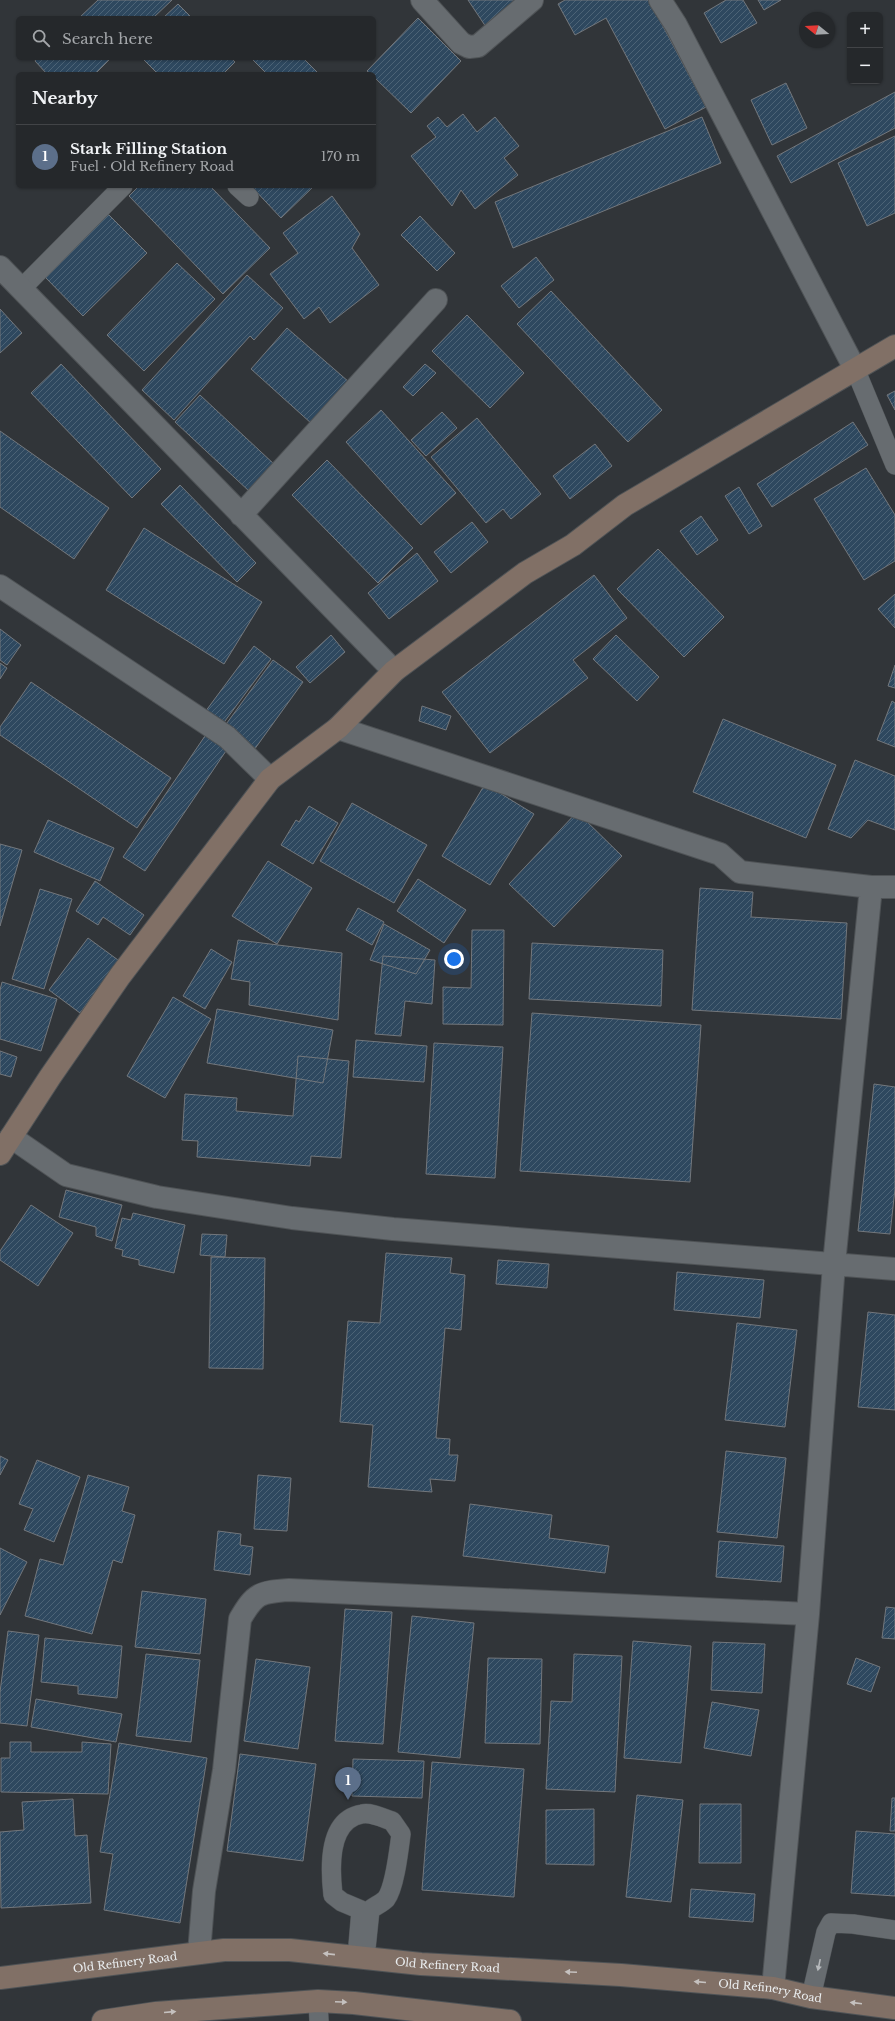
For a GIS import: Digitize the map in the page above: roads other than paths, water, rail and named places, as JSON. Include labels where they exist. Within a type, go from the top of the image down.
[{"type":"main road","points":[[5,1146],[120,976],[270,779],[338,728],[394,671],[525,573],[573,545],[625,505],[856,371],[895,346]]},
{"type":"main road","name":"Old Refinery Road","points":[[0,1978],[224,1950],[290,1950],[422,1964],[621,1975],[773,1988],[811,1998],[895,2008]]},
{"type":"main road","points":[[103,2021],[156,2013],[318,2011],[354,2003],[510,2021]]},
{"type":"street","points":[[422,0],[461,43],[470,46],[478,46],[532,0]]},
{"type":"street","points":[[660,0],[676,25],[856,371]]},
{"type":"street","points":[[0,267],[394,671]]},
{"type":"street","points":[[241,515],[436,300]]},
{"type":"street","points":[[0,586],[227,737],[270,779]]},
{"type":"street","points":[[338,728],[720,854],[740,872],[871,887],[895,887]]},
{"type":"street","points":[[773,1988],[808,1614],[834,1264],[871,887]]},
{"type":"street","points":[[5,1146],[66,1175],[157,1197],[276,1215],[393,1229],[895,1269]]},
{"type":"street","points":[[199,1953],[204,1892],[224,1770],[240,1619],[250,1601],[266,1591],[289,1590],[808,1614]]},
{"type":"lane","points":[[22,288],[121,188]]},
{"type":"lane","points":[[856,371],[895,465]]},
{"type":"lane","points":[[363,1813],[392,1821],[401,1834],[392,1884],[386,1898],[370,1910],[361,1958],[361,1910],[342,1902],[333,1895],[331,1867],[334,1847],[340,1827],[350,1818],[363,1813]]},
{"type":"lane","points":[[811,1998],[826,1932],[831,1923],[853,1924],[895,1930]]},
{"type":"place","name":"Stark Filling Station","points":[[348,1800]]}]
